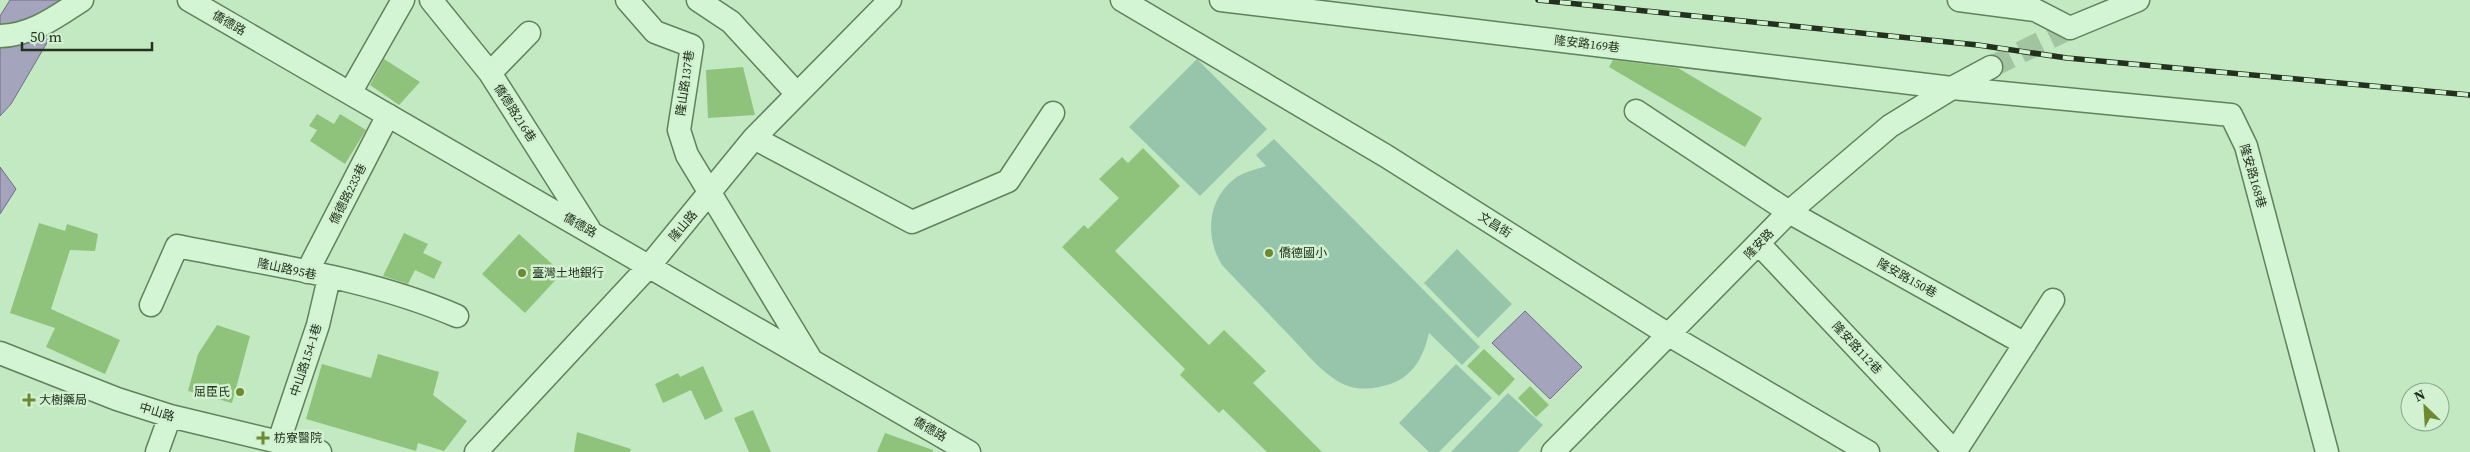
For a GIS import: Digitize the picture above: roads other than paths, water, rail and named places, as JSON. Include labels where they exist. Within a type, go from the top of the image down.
[{"type":"street","points":[[0,36],[14,35],[46,24],[82,0]]},
{"type":"street","name":"僑德路","points":[[189,0],[650,265],[969,452]]},
{"type":"street","points":[[350,93],[403,0]]},
{"type":"street","name":"僑德路216巷","points":[[431,0],[490,73],[591,232]]},
{"type":"street","name":"隆山路137巷","points":[[627,0],[655,32],[692,46],[679,130],[687,155],[710,194]]},
{"type":"street","points":[[698,0],[731,22],[797,94]]},
{"type":"street","name":"隆山路","points":[[476,452],[650,265],[754,138],[890,0]]},
{"type":"street","name":"文昌街","points":[[1122,0],[1386,156],[1669,335],[1868,452]]},
{"type":"street","name":"隆安路169巷","points":[[1222,0],[1952,88]]},
{"type":"street","points":[[1959,0],[2035,10],[2070,28],[2138,0]]},
{"type":"street","points":[[2044,0],[2070,28]]},
{"type":"street","points":[[490,73],[529,33]]},
{"type":"street","name":"隆安路","points":[[1552,452],[1789,212],[1890,126],[1952,88],[1991,67]]},
{"type":"street","name":"隆安路168巷","points":[[1952,88],[2231,114],[2246,146],[2327,452]]},
{"type":"street","name":"隆安路150巷","points":[[1636,111],[1789,212],[2025,344]]},
{"type":"street","points":[[754,138],[912,222],[1008,181],[1053,113]]},
{"type":"street","name":"僑德路233巷","points":[[306,272],[388,115]]},
{"type":"street","points":[[710,194],[812,361]]},
{"type":"street","name":"隆安路112巷","points":[[1759,244],[1955,452]]},
{"type":"street","name":"隆山路95巷","points":[[151,305],[177,246],[306,272],[420,300],[457,316]]},
{"type":"street","name":"中山路154-1巷","points":[[279,442],[318,324],[329,278]]},
{"type":"street","points":[[1955,452],[2053,300]]},
{"type":"street","name":"中山路","points":[[0,353],[117,399],[170,416],[320,452]]},
{"type":"street","points":[[157,452],[170,416]]},
{"type":"water","points":[[10,0],[72,0],[11,104],[0,116],[0,16]]},
{"type":"water","points":[[0,167],[16,189],[0,214]]},
{"type":"water","points":[[1525,311],[1582,367],[1550,399],[1492,343]]},
{"type":"tunnel","points":[[1991,67],[2070,28]]},
{"type":"railway","points":[[1538,0],[1978,45],[2067,58],[2470,95]]},
{"type":"place","name":"僑德國小","points":[[1269,253]]},
{"type":"place","name":"臺灣土地銀行","points":[[522,273]]},
{"type":"place","name":"屈臣氏","points":[[240,392]]},
{"type":"place","name":"大樹藥局","points":[[29,400]]},
{"type":"place","name":"枋寮醫院","points":[[263,438]]}]
